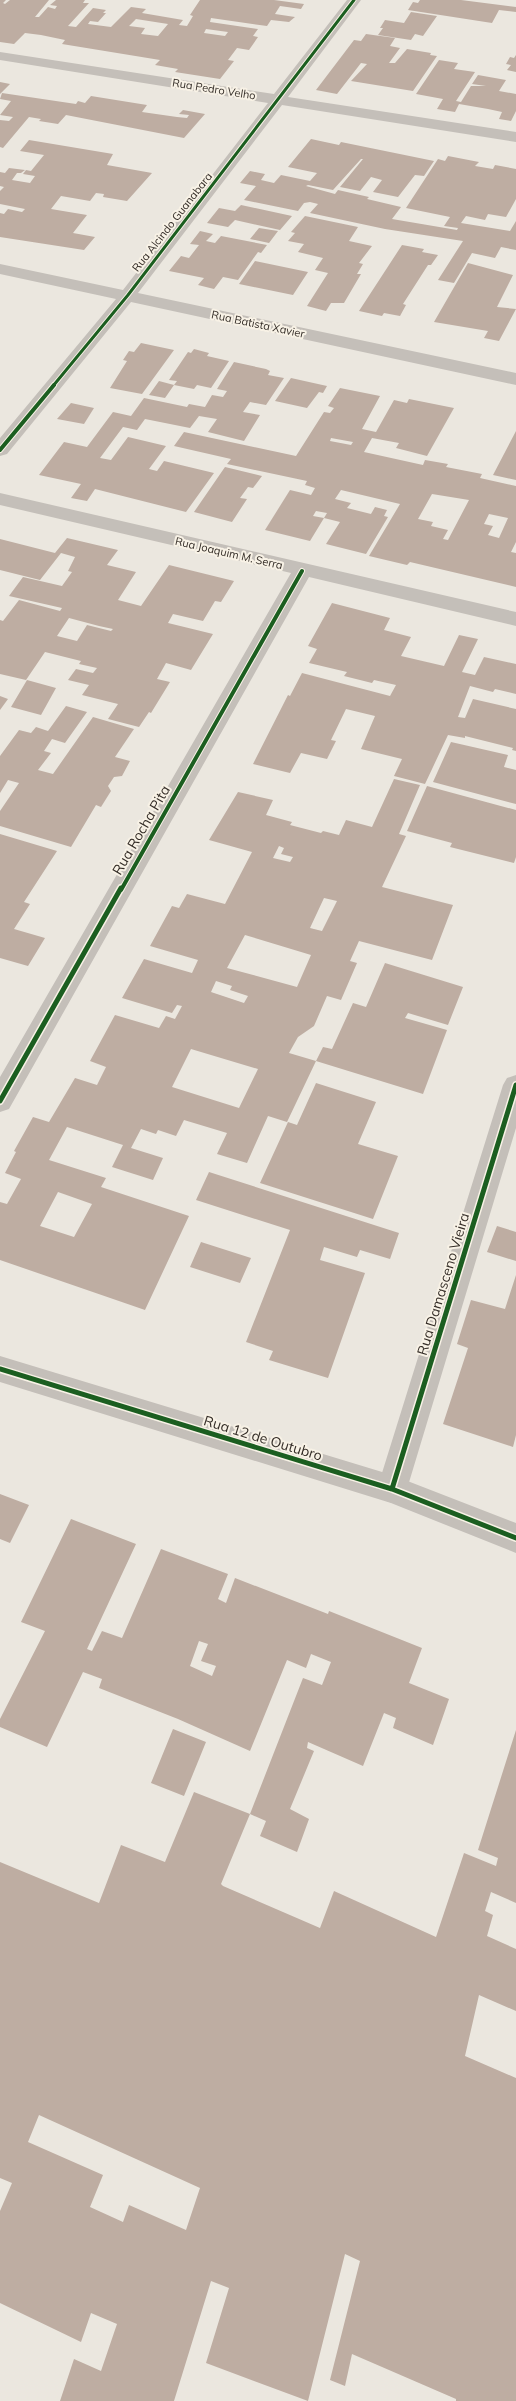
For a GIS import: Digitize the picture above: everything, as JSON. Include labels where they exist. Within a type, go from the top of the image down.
[{"type":"street","name":"Rua Alcindo Guanabara","points":[[0,450],[128,296],[354,0]]},
{"type":"street","name":"Rua Pedro Velho","points":[[0,56],[516,137]]},
{"type":"street","name":"Rua Batista Xavier","points":[[0,269],[516,379]]},
{"type":"street","name":"Rua Joaquim M. Serra","points":[[0,499],[302,571],[516,619]]},
{"type":"street","name":"Rua Rocha Pita","points":[[0,1101],[302,571]]},
{"type":"street","name":"Rua Damasceno Vieira","points":[[392,1489],[516,1085]]},
{"type":"street","name":"Rua 12 de Outubro","points":[[0,1369],[392,1489],[516,1538]]},
{"type":"building","points":[[0,0],[6,0],[3,3],[5,4],[10,0],[49,0],[35,17],[39,17],[48,7],[55,9],[57,6],[50,5],[56,0],[85,0],[83,3],[89,3],[68,26],[76,27],[93,8],[106,10],[103,13],[106,13],[98,22],[90,21],[88,24],[111,27],[131,7],[146,9],[142,13],[183,20],[179,25],[187,26],[193,16],[190,15],[200,0],[274,0],[304,4],[301,9],[280,6],[275,14],[295,17],[289,22],[271,20],[267,26],[211,18],[210,22],[258,29],[253,36],[258,37],[249,50],[237,48],[228,60],[234,61],[220,79],[175,72],[178,69],[155,65],[160,60],[62,44],[65,40],[41,35],[25,33],[14,44],[0,42]],"holes":[[[136,19],[168,24],[158,36],[141,34],[145,28],[129,26]],[[206,29],[228,32],[225,36],[204,33]]]},
{"type":"building","points":[[420,0],[461,0],[516,7],[516,12],[499,10],[492,23],[408,10],[413,2],[418,3]]},
{"type":"building","points":[[411,12],[437,16],[423,36],[415,34],[411,40],[378,35],[383,28],[380,28],[385,20],[404,23]]},
{"type":"building","points":[[366,34],[395,38],[390,46],[400,48],[389,63],[395,63],[407,49],[431,53],[430,55],[437,56],[413,91],[351,81],[367,64],[361,63],[337,94],[316,90],[354,40],[361,41]]},
{"type":"building","points":[[516,55],[516,72],[507,70],[511,65],[506,64],[510,57],[514,58]]},
{"type":"building","points":[[439,60],[458,63],[454,69],[475,72],[456,101],[461,102],[471,86],[486,86],[472,84],[478,75],[506,80],[499,91],[516,94],[516,111],[511,121],[499,119],[502,112],[459,104],[455,112],[437,109],[443,99],[416,94]]},
{"type":"building","points":[[0,82],[10,84],[0,94]]},
{"type":"building","points":[[2,93],[76,104],[78,101],[85,103],[91,96],[147,105],[142,112],[187,118],[189,115],[179,114],[183,110],[205,114],[184,138],[66,115],[58,124],[39,121],[41,119],[29,117],[3,148],[0,147],[0,120],[9,121],[13,117],[0,115],[11,101],[0,99]]},
{"type":"building","points":[[311,139],[339,145],[341,142],[434,161],[424,176],[415,175],[398,197],[373,192],[382,180],[371,177],[360,191],[340,187],[363,159],[333,190],[306,186],[335,194],[338,190],[401,207],[392,219],[457,230],[458,228],[444,226],[450,217],[406,208],[438,159],[445,161],[448,156],[479,162],[475,166],[493,169],[495,165],[516,169],[516,199],[506,217],[488,214],[485,220],[466,216],[461,223],[510,231],[516,221],[516,250],[501,247],[495,258],[472,253],[454,283],[438,280],[463,241],[385,229],[310,213],[318,204],[310,202],[304,203],[298,211],[244,200],[256,186],[240,183],[250,171],[265,174],[261,180],[274,183],[281,175],[310,181],[317,173],[288,167]]},
{"type":"building","points":[[29,140],[113,154],[107,165],[152,173],[127,201],[103,197],[104,194],[96,193],[90,201],[61,196],[51,209],[87,215],[73,233],[95,237],[84,250],[0,237],[0,213],[4,214],[8,209],[22,212],[25,209],[0,204],[0,191],[4,187],[0,186],[0,172],[5,173],[9,168],[25,170],[17,173],[12,180],[30,183],[35,176],[23,174],[26,170],[31,171],[44,155],[20,151]]},
{"type":"building","points":[[241,205],[292,216],[280,230],[235,220],[228,227],[207,223],[219,208],[235,211]]},
{"type":"building","points":[[305,216],[358,227],[349,241],[372,246],[359,263],[363,264],[357,274],[361,274],[344,303],[331,303],[326,311],[307,306],[328,273],[315,270],[323,258],[298,252],[304,244],[288,241],[295,233],[291,232]]},
{"type":"building","points":[[259,228],[278,231],[269,243],[250,239]]},
{"type":"building","points":[[200,231],[213,234],[206,241],[215,243],[221,236],[267,245],[261,253],[258,252],[238,280],[223,277],[214,289],[198,285],[204,278],[169,271],[181,256],[189,258],[199,245],[190,244]]},
{"type":"building","points":[[402,245],[424,249],[422,252],[438,255],[431,265],[428,265],[403,304],[406,305],[400,316],[384,313],[382,316],[359,311]]},
{"type":"building","points":[[255,261],[308,272],[293,295],[239,284]]},
{"type":"building","points":[[468,263],[513,275],[497,307],[516,309],[499,341],[484,338],[488,331],[434,322]]},
{"type":"building","points":[[141,343],[174,350],[142,394],[110,388],[127,361],[123,360],[129,351],[134,352]]},
{"type":"building","points":[[194,349],[209,353],[207,356],[229,361],[211,388],[197,385],[194,389],[174,385],[177,381],[169,380],[188,352],[191,353]]},
{"type":"building","points":[[234,362],[266,369],[270,371],[268,375],[284,378],[266,405],[250,402],[243,412],[260,415],[244,441],[208,432],[217,419],[199,416],[190,428],[145,419],[137,430],[123,427],[100,458],[111,460],[128,437],[166,446],[149,469],[157,471],[164,461],[214,473],[186,512],[95,489],[87,501],[71,498],[81,484],[39,475],[64,442],[87,447],[113,412],[131,416],[144,398],[187,407],[189,404],[205,407],[212,395],[223,397],[227,391],[217,389]]},
{"type":"building","points":[[291,378],[327,386],[323,393],[319,392],[307,408],[275,401]]},
{"type":"building","points":[[159,381],[174,385],[165,398],[149,395]]},
{"type":"building","points":[[340,388],[380,396],[362,429],[376,432],[394,400],[407,403],[409,399],[454,408],[427,456],[396,448],[399,443],[372,438],[364,452],[423,465],[425,460],[448,464],[446,467],[482,474],[480,478],[516,486],[516,542],[511,552],[516,553],[516,587],[410,562],[407,565],[369,556],[400,504],[341,490],[335,499],[351,503],[347,508],[371,514],[375,507],[387,510],[384,516],[388,517],[366,554],[326,544],[340,522],[324,518],[310,541],[265,530],[290,490],[311,495],[315,488],[305,485],[307,481],[227,464],[231,459],[174,446],[184,432],[296,456],[324,412],[330,413],[334,408],[328,406]],"holes":[[[331,438],[353,442],[351,445],[330,441]],[[432,494],[469,500],[448,540],[443,539],[448,530],[431,526],[433,522],[418,519]],[[316,511],[327,513],[324,518],[313,516]],[[489,514],[508,518],[499,538],[488,535],[493,526],[484,524]]]},
{"type":"building","points":[[71,403],[94,408],[84,424],[57,419]]},
{"type":"building","points":[[516,431],[516,480],[493,475]]},
{"type":"building","points":[[225,467],[262,476],[253,488],[248,487],[240,498],[247,499],[232,522],[194,512]]},
{"type":"building","points":[[67,538],[118,550],[107,565],[136,572],[118,600],[141,606],[169,565],[234,581],[221,602],[215,601],[203,621],[173,614],[168,623],[213,634],[191,670],[166,663],[157,679],[170,682],[151,713],[149,712],[139,727],[108,719],[118,704],[82,695],[89,685],[68,680],[76,669],[93,673],[97,668],[79,664],[81,661],[45,652],[26,680],[0,674],[0,620],[3,621],[19,600],[60,611],[62,608],[9,596],[23,577],[62,586],[72,572],[68,571],[75,557],[61,553],[40,580],[0,570],[0,539],[55,553]],"holes":[[[69,618],[113,629],[111,631],[87,625],[77,641],[57,636]]]},
{"type":"building","points":[[332,603],[390,618],[384,630],[411,637],[401,656],[444,666],[459,635],[478,639],[462,672],[475,675],[484,657],[516,664],[516,694],[495,689],[493,692],[470,686],[458,717],[465,718],[473,699],[516,709],[516,751],[512,750],[513,748],[465,736],[465,738],[448,735],[425,784],[394,776],[402,759],[361,749],[375,716],[346,709],[331,740],[336,741],[327,759],[301,753],[290,773],[253,764],[288,695],[290,696],[302,673],[390,696],[396,685],[374,680],[372,683],[344,676],[347,672],[309,663],[317,649],[308,646]]},
{"type":"building","points":[[27,680],[56,688],[41,715],[11,707]]},
{"type":"building","points":[[0,696],[8,699],[0,710]]},
{"type":"building","points":[[66,706],[87,712],[65,743],[52,739],[44,751],[51,753],[38,770],[53,774],[93,717],[134,729],[115,757],[130,761],[122,776],[114,777],[108,786],[111,791],[101,807],[96,805],[71,847],[0,826],[0,811],[19,783],[8,780],[0,793],[0,756],[19,730],[31,733],[36,727],[48,731]]},
{"type":"building","points":[[451,742],[508,755],[504,767],[516,770],[516,804],[433,782]]},
{"type":"building","points":[[394,779],[420,785],[399,834],[406,836],[382,887],[453,905],[432,960],[359,941],[350,961],[357,963],[341,1000],[327,996],[314,1026],[298,1037],[289,1053],[316,1061],[287,1122],[268,1116],[247,1163],[217,1154],[227,1133],[184,1120],[176,1136],[158,1130],[156,1134],[141,1129],[131,1148],[163,1158],[153,1180],[112,1167],[123,1145],[67,1127],[49,1160],[106,1178],[101,1187],[189,1216],[145,1310],[0,1260],[0,1202],[7,1204],[21,1179],[5,1173],[16,1152],[14,1151],[33,1117],[49,1122],[75,1078],[97,1085],[106,1067],[90,1061],[115,1015],[159,1028],[166,1016],[175,1019],[182,1006],[177,1005],[172,1013],[122,998],[144,959],[192,973],[198,960],[150,946],[172,906],[179,908],[187,894],[225,904],[252,852],[209,840],[238,792],[273,800],[266,815],[292,822],[290,825],[321,833],[323,831],[339,835],[346,820],[372,827]],"holes":[[[279,846],[284,848],[281,854],[293,857],[290,862],[273,858]],[[324,898],[337,901],[322,931],[310,928]],[[245,935],[311,955],[297,987],[227,968]],[[216,981],[232,986],[230,990],[248,996],[244,1003],[211,992]],[[191,1049],[258,1069],[239,1108],[172,1087]],[[58,1192],[92,1204],[74,1237],[40,1226]]]},
{"type":"building","points":[[427,786],[516,810],[516,857],[514,863],[450,847],[452,843],[407,831]]},
{"type":"building","points":[[0,834],[57,851],[24,902],[30,904],[14,929],[45,938],[28,966],[0,958]]},
{"type":"building","points":[[385,963],[463,987],[448,1025],[408,1013],[405,1018],[447,1030],[423,1094],[316,1061],[323,1047],[332,1049],[353,1003],[366,1007]]},
{"type":"building","points":[[316,1083],[376,1102],[358,1144],[398,1156],[373,1219],[260,1183],[288,1122],[297,1125]]},
{"type":"building","points":[[209,1172],[399,1233],[390,1259],[360,1250],[357,1257],[324,1247],[320,1260],[365,1273],[328,1378],[269,1360],[273,1351],[246,1342],[290,1230],[196,1200]]},
{"type":"building","points":[[497,1226],[516,1232],[516,1261],[487,1252]]},
{"type":"building","points":[[201,1242],[251,1258],[240,1283],[190,1267]]},
{"type":"building","points":[[516,1275],[516,1435],[513,1447],[443,1424],[468,1348],[457,1344],[471,1300],[505,1309]]},
{"type":"building","points":[[0,1494],[29,1505],[10,1543],[0,1539]]},
{"type":"building","points":[[71,1519],[136,1544],[87,1649],[92,1651],[102,1631],[122,1638],[161,1549],[228,1574],[218,1599],[226,1603],[235,1578],[328,1614],[329,1611],[422,1648],[409,1683],[449,1699],[433,1745],[393,1728],[396,1718],[384,1713],[363,1766],[308,1742],[307,1748],[314,1751],[290,1809],[309,1819],[297,1852],[260,1836],[266,1821],[250,1814],[303,1678],[322,1685],[331,1662],[311,1654],[306,1668],[287,1660],[250,1751],[178,1719],[99,1688],[102,1679],[83,1672],[47,1747],[0,1727],[0,1719],[45,1631],[21,1622]],"holes":[[[199,1641],[208,1644],[201,1661],[216,1666],[212,1676],[190,1666]]]},
{"type":"building","points":[[173,1729],[206,1742],[184,1796],[151,1783]]},
{"type":"building","points":[[516,1730],[516,1903],[491,1892],[485,1911],[493,1915],[487,1936],[516,1949],[516,2011],[479,1995],[465,2056],[516,2078],[516,2401],[456,2401],[456,2399],[352,2354],[345,2386],[330,2380],[360,2261],[345,2254],[308,2401],[206,2363],[229,2288],[211,2281],[174,2401],[60,2401],[74,2359],[101,2371],[117,2324],[91,2313],[81,2342],[0,2303],[0,2211],[12,2183],[0,2178],[0,1862],[99,1903],[121,1845],[165,1862],[194,1792],[250,1814],[221,1884],[223,1886],[320,1928],[334,1891],[436,1937],[464,1853],[496,1866],[498,1858],[478,1850]],"holes":[[[39,2115],[200,2188],[186,2230],[129,2205],[123,2222],[90,2207],[103,2175],[28,2142]]]},
{"type":"cycle path","points":[[0,450],[128,295],[354,0]]},
{"type":"cycle path","points":[[0,1101],[302,571]]},
{"type":"cycle path","points":[[392,1489],[516,1085]]},
{"type":"cycle path","points":[[0,1369],[392,1489],[516,1538]]}]
